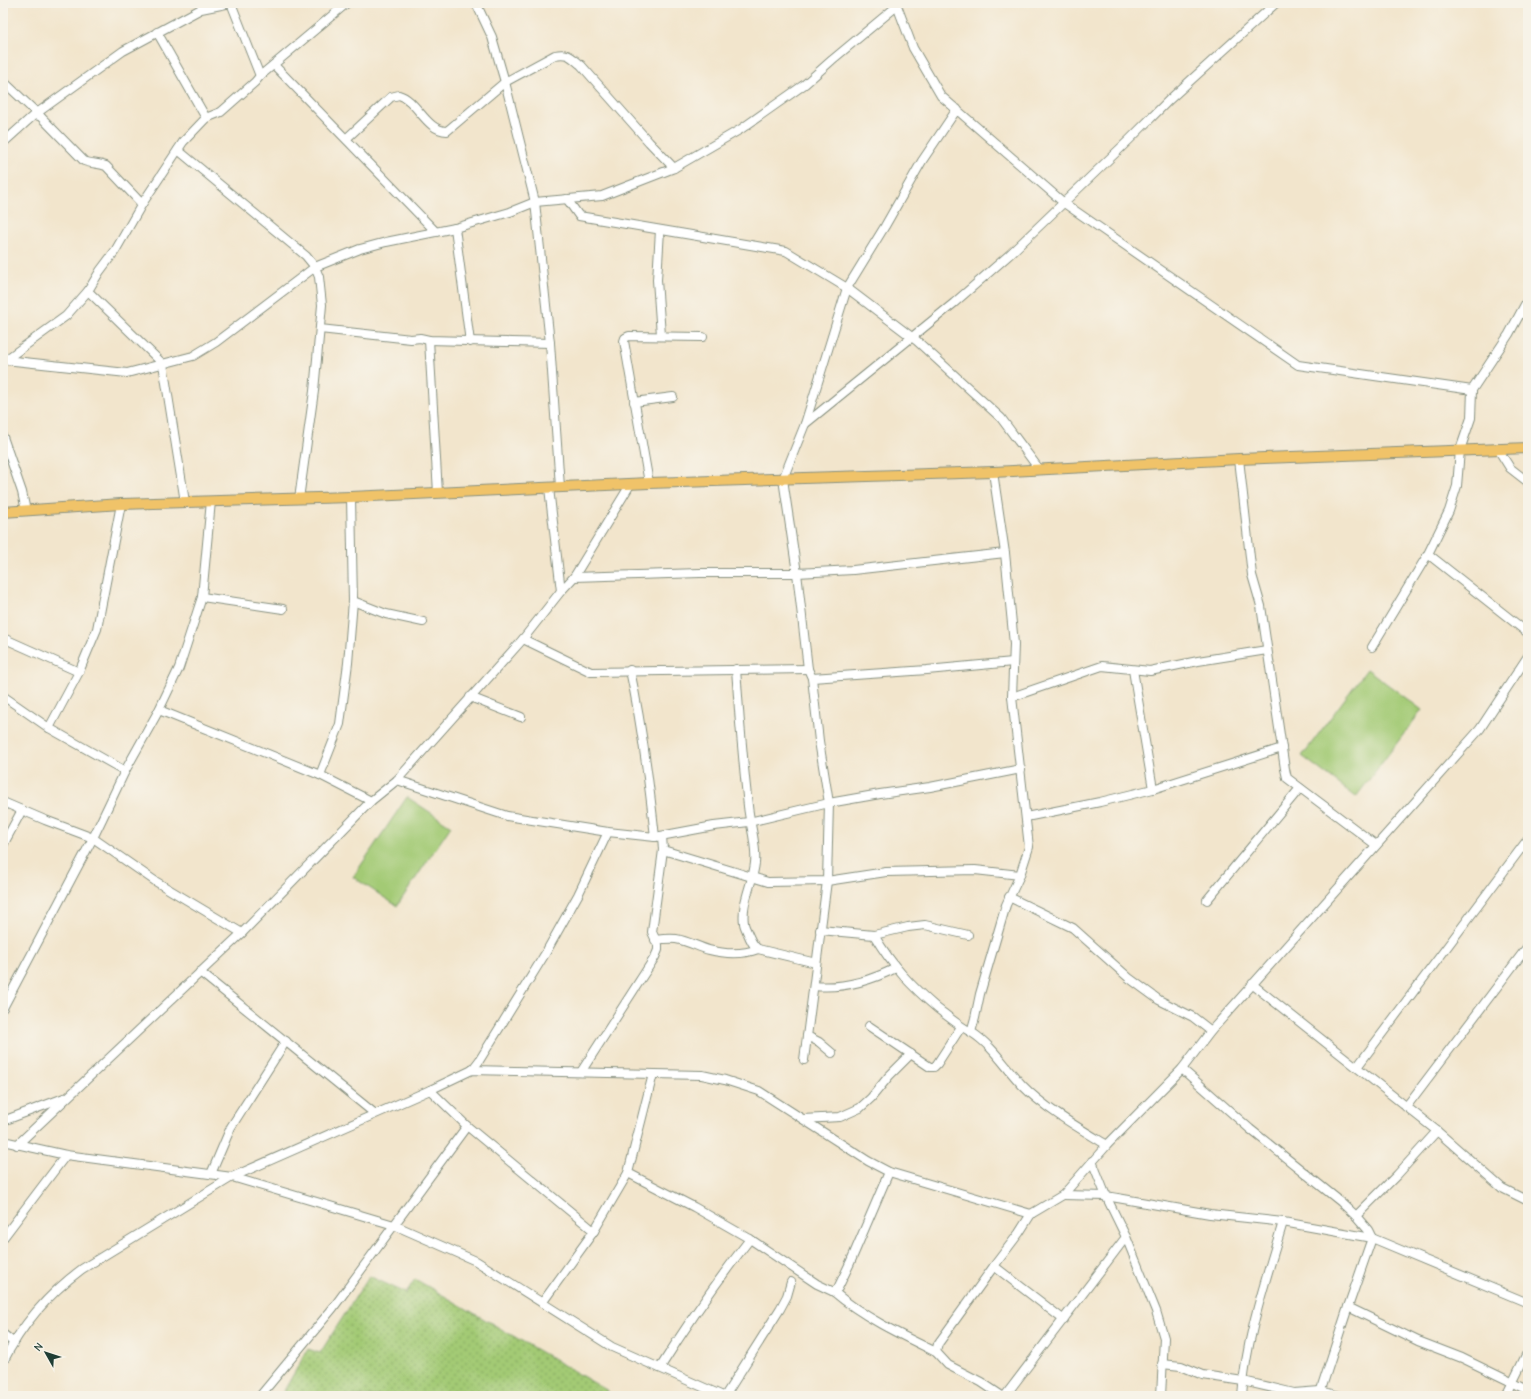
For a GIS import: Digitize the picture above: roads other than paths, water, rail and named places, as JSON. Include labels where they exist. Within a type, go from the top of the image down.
[{"type":"main road","points":[[3,512],[121,504],[351,497],[649,483],[993,472],[1239,459],[1528,448]]},
{"type":"street","points":[[3,143],[34,115],[38,115],[105,63],[157,32],[201,9],[231,3],[260,76]]},
{"type":"street","points":[[4,360],[66,316],[88,292],[100,271],[115,251],[142,204],[183,142],[206,118],[221,112],[260,76],[347,3]]},
{"type":"street","points":[[476,3],[492,37],[505,82],[534,202],[550,343],[560,488]]},
{"type":"street","points":[[805,424],[954,303],[1009,254],[1064,203],[1169,100],[1276,3]]},
{"type":"street","points":[[4,360],[127,373],[193,356],[216,342],[315,267],[360,249],[386,242],[455,228],[510,212],[534,202],[602,196],[674,168],[741,129],[805,84],[896,5],[913,48],[941,96],[1064,203],[1298,365],[1472,390]]},
{"type":"street","points":[[157,32],[206,118]]},
{"type":"street","points":[[347,138],[391,97],[399,95],[406,99],[435,128],[442,131],[447,131],[505,82],[555,55],[566,54],[581,65],[674,168]]},
{"type":"street","points":[[274,65],[347,138],[436,232]]},
{"type":"street","points":[[3,80],[84,161],[106,166],[142,204]]},
{"type":"street","points":[[804,1060],[826,881],[829,804],[819,741],[812,678],[808,669],[797,573],[783,479],[805,424],[847,288],[922,161],[957,109]]},
{"type":"street","points":[[178,150],[306,256],[315,267],[319,278],[322,305],[320,329],[314,391],[299,499]]},
{"type":"street","points":[[567,199],[579,216],[786,251],[847,288],[911,337],[1001,418],[1039,469]]},
{"type":"street","points":[[455,228],[470,342]]},
{"type":"street","points":[[660,230],[657,280],[661,335]]},
{"type":"street","points":[[88,292],[164,364],[185,502]]},
{"type":"street","points":[[1372,647],[1428,554],[1449,510],[1457,486],[1460,450],[1471,418],[1472,390],[1509,334],[1528,299]]},
{"type":"street","points":[[320,329],[411,340],[420,338],[429,340],[470,342],[550,343]]},
{"type":"street","points":[[649,483],[634,402],[624,341],[625,338],[630,336],[661,335],[703,337]]},
{"type":"street","points":[[429,340],[438,493]]},
{"type":"street","points":[[634,402],[674,397]]},
{"type":"street","points":[[3,437],[22,492],[26,511]]},
{"type":"street","points":[[1498,449],[1510,468],[1528,482]]},
{"type":"street","points":[[1239,459],[1252,575],[1261,606],[1287,778],[1376,845]]},
{"type":"street","points":[[971,1032],[980,994],[1009,897],[1020,876],[1029,847],[1012,697],[1014,644],[1005,554],[993,472]]},
{"type":"street","points":[[17,1145],[242,933],[371,801],[396,780],[523,639],[561,591],[574,578],[630,485]]},
{"type":"street","points":[[550,488],[561,591]]},
{"type":"street","points":[[320,775],[340,724],[353,601],[351,497]]},
{"type":"street","points":[[3,1008],[93,838],[125,771],[159,710],[179,668],[202,597],[211,501]]},
{"type":"street","points":[[49,728],[79,672],[97,629],[121,504]]},
{"type":"street","points":[[574,578],[700,573],[797,573],[853,570],[1005,554]]},
{"type":"street","points":[[1428,554],[1528,633]]},
{"type":"street","points":[[202,597],[283,609]]},
{"type":"street","points":[[353,601],[386,614],[423,622]]},
{"type":"street","points":[[3,638],[79,672]]},
{"type":"street","points":[[523,639],[591,672],[630,670],[808,669]]},
{"type":"street","points":[[1012,697],[1102,666],[1150,671],[1198,661],[1268,650]]},
{"type":"street","points":[[936,1352],[938,1344],[1019,1233],[1031,1214],[1063,1195],[1107,1145],[1182,1069],[1211,1031],[1252,984],[1480,729],[1528,656]]},
{"type":"street","points":[[812,678],[1013,662]]},
{"type":"street","points":[[736,669],[749,822],[756,845],[753,878],[745,901],[744,923],[751,942],[758,949],[816,963]]},
{"type":"street","points":[[581,1072],[658,950],[658,945],[652,932],[664,850],[659,836],[638,708],[630,670]]},
{"type":"street","points":[[1133,670],[1153,789]]},
{"type":"street","points":[[3,696],[49,728],[125,771]]},
{"type":"street","points":[[470,697],[521,717]]},
{"type":"street","points":[[159,710],[320,775],[371,801]]},
{"type":"street","points":[[1026,817],[1100,802],[1153,789],[1282,748]]},
{"type":"street","points":[[396,780],[507,816],[608,832],[659,836],[714,826],[749,822],[880,794],[930,787],[1021,770]]},
{"type":"street","points":[[1207,900],[1300,788]]},
{"type":"street","points":[[3,802],[93,838],[155,881],[242,933]]},
{"type":"street","points":[[3,845],[22,810]]},
{"type":"street","points":[[472,1070],[479,1061],[578,895],[608,832]]},
{"type":"street","points":[[1357,1067],[1528,839]]},
{"type":"street","points":[[664,850],[768,882],[826,881],[886,872],[974,870],[1020,876]]},
{"type":"street","points":[[1009,897],[1073,928],[1129,978],[1159,1000],[1193,1017],[1211,1031]]},
{"type":"street","points":[[820,930],[874,935],[908,927],[925,925],[968,935]]},
{"type":"street","points":[[874,935],[886,956],[912,986],[961,1027],[982,1039],[1022,1085],[1062,1116],[1107,1145]]},
{"type":"street","points":[[655,940],[678,940],[709,950],[733,954],[745,953],[758,949]]},
{"type":"street","points":[[1406,1107],[1528,946]]},
{"type":"street","points":[[814,986],[828,987],[849,985],[879,977],[896,968]]},
{"type":"street","points":[[200,972],[374,1113]]},
{"type":"street","points":[[1252,984],[1437,1131],[1502,1188],[1528,1201]]},
{"type":"street","points":[[869,1026],[930,1067],[934,1067],[961,1027]]},
{"type":"street","points":[[807,1036],[819,1042],[832,1053]]},
{"type":"street","points":[[211,1174],[231,1127],[286,1041]]},
{"type":"street","points":[[803,1119],[840,1117],[860,1108],[911,1054]]},
{"type":"street","points":[[1182,1069],[1250,1129],[1356,1216],[1368,1230],[1372,1238],[1319,1394]]},
{"type":"street","points":[[3,1362],[13,1342],[41,1304],[61,1285],[82,1269],[232,1177],[472,1070],[702,1076],[749,1087],[759,1091],[868,1161],[889,1172],[1031,1214]]},
{"type":"street","points":[[542,1303],[594,1231],[628,1173],[653,1074]]},
{"type":"street","points":[[430,1090],[467,1126],[594,1231]]},
{"type":"street","points":[[3,1121],[69,1096]]},
{"type":"street","points":[[260,1396],[333,1308],[467,1126]]},
{"type":"street","points":[[1356,1216],[1397,1176],[1437,1131]]},
{"type":"street","points":[[3,1141],[66,1155],[232,1177],[394,1225],[476,1261],[612,1347],[724,1396],[780,1309],[787,1296],[791,1282]]},
{"type":"street","points":[[3,1238],[66,1155]]},
{"type":"street","points":[[1092,1161],[1106,1196],[1126,1237],[1156,1311],[1164,1338],[1161,1396]]},
{"type":"street","points":[[834,1292],[838,1288],[850,1263],[889,1172]]},
{"type":"street","points":[[628,1173],[694,1207],[750,1239],[817,1284],[834,1292],[852,1306],[936,1352],[948,1365],[981,1382],[1002,1396]]},
{"type":"street","points":[[1063,1195],[1106,1196],[1210,1214],[1283,1222],[1372,1238],[1528,1303]]},
{"type":"street","points":[[1242,1396],[1243,1381],[1254,1316],[1283,1222]]},
{"type":"street","points":[[1005,1396],[1126,1237]]},
{"type":"street","points":[[660,1368],[687,1324],[723,1273],[750,1239]]},
{"type":"street","points":[[994,1266],[1064,1320]]},
{"type":"street","points":[[1348,1307],[1418,1342],[1462,1358],[1528,1390]]},
{"type":"street","points":[[3,1334],[13,1342]]},
{"type":"street","points":[[1506,1396],[1528,1352]]},
{"type":"street","points":[[1162,1364],[1181,1366],[1203,1375],[1243,1381],[1294,1393],[1340,1396]]}]
